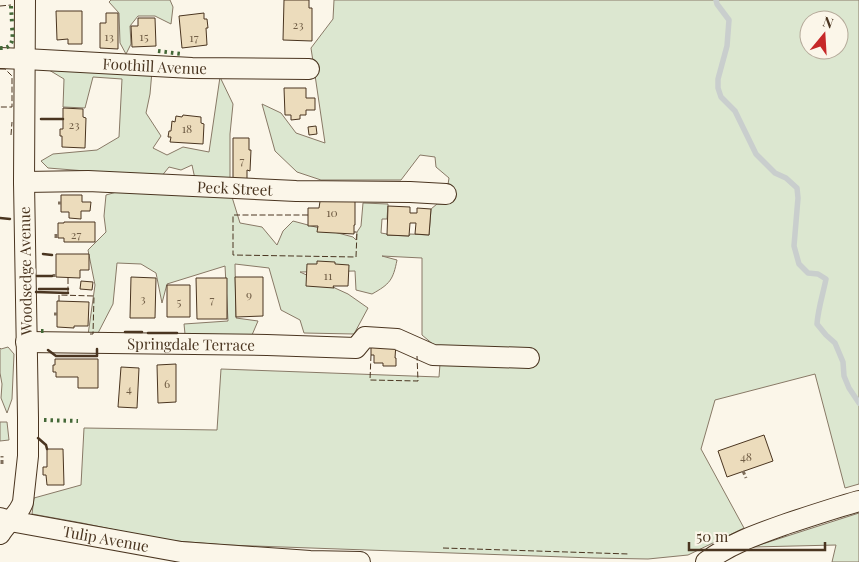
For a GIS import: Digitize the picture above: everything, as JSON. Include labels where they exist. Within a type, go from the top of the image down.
[{"type":"street","name":"Woodsedge Avenue","points":[[3,524],[18,513],[21,507],[27,471],[28,417],[24,182],[25,0]]},
{"type":"street","name":"Foothill Avenue","points":[[0,58],[192,68],[309,69]]},
{"type":"street","name":"Peck Street","points":[[24,182],[88,181],[296,191],[446,194]]},
{"type":"street","name":"Springdale Terrace","points":[[26,342],[356,348],[365,337],[397,338],[433,355],[529,358]]},
{"type":"street","points":[[706,562],[727,548],[764,532],[859,501]]},
{"type":"street","name":"Tulip Avenue","points":[[3,524],[181,557],[360,562]]},
{"type":"path","points":[[56,232],[56,238]]},
{"type":"path","points":[[2,456],[2,464]]},
{"type":"path","points":[[743,471],[746,478]]},
{"type":"green space","points":[[111,0],[170,0],[173,7],[171,24],[155,16],[138,16],[130,26],[131,44],[126,54],[120,43],[119,13],[109,2]]},
{"type":"green space","points":[[334,0],[859,0],[859,484],[845,488],[815,374],[715,400],[701,449],[744,528],[688,555],[648,559],[593,558],[226,545],[163,540],[32,514],[34,498],[81,485],[84,428],[217,430],[221,369],[439,377],[441,351],[422,335],[422,258],[382,256],[397,260],[396,267],[390,281],[372,294],[356,290],[355,271],[300,272],[348,294],[368,308],[354,334],[304,333],[300,320],[281,310],[269,268],[235,264],[236,318],[258,321],[252,335],[185,334],[184,324],[228,321],[225,266],[167,284],[162,303],[156,273],[141,264],[117,263],[113,304],[97,335],[88,335],[95,285],[88,250],[106,232],[104,216],[106,195],[127,189],[232,197],[240,223],[262,227],[277,245],[283,231],[293,221],[353,237],[356,240],[357,232],[361,226],[363,203],[388,204],[387,219],[382,219],[381,233],[409,236],[410,234],[429,235],[431,209],[437,204],[445,204],[449,178],[436,167],[435,157],[420,155],[401,180],[321,180],[297,172],[275,151],[262,104],[281,113],[296,133],[325,143],[311,48],[333,19]]},
{"type":"green space","points":[[44,67],[152,71],[146,113],[161,136],[153,148],[167,155],[183,147],[209,152],[220,77],[233,104],[230,134],[230,181],[195,179],[192,165],[181,170],[169,167],[161,177],[48,168],[41,161],[53,154],[97,150],[119,137],[122,79],[93,77],[85,108],[63,107],[64,79]]},
{"type":"green space","points":[[8,347],[14,354],[12,399],[7,413],[1,398],[0,348]]},
{"type":"green space","points":[[0,422],[7,422],[9,440],[0,441]]},
{"type":"green space","points":[[859,513],[859,562],[832,562],[836,545],[753,547]]},
{"type":"building","points":[[284,0],[309,0],[309,8],[312,8],[312,41],[283,40]]},
{"type":"building","points":[[56,11],[82,11],[82,44],[68,44],[68,39],[57,40]]},
{"type":"building","points":[[106,13],[118,13],[118,49],[100,48],[100,23],[106,23]]},
{"type":"building","points":[[204,13],[204,19],[207,19],[208,28],[206,28],[207,45],[182,48],[179,16]]},
{"type":"building","points":[[138,18],[155,18],[156,46],[132,47],[131,26],[138,26]]},
{"type":"building","points":[[284,88],[306,88],[306,98],[315,98],[315,110],[306,110],[306,115],[300,115],[300,119],[291,120],[291,115],[285,115]]},
{"type":"building","points":[[63,108],[83,109],[83,117],[86,118],[85,148],[62,147],[60,129],[63,129]]},
{"type":"building","points":[[183,115],[201,117],[201,123],[204,124],[203,144],[170,142],[171,137],[168,137],[172,121],[175,122],[176,116],[182,117]]},
{"type":"building","points":[[316,126],[317,134],[309,135],[308,127]]},
{"type":"building","points":[[233,138],[249,138],[249,150],[251,150],[250,171],[247,170],[247,179],[233,179]]},
{"type":"building","points":[[61,195],[82,195],[82,202],[91,202],[90,211],[81,211],[81,219],[69,218],[69,212],[61,212]]},
{"type":"building","points":[[321,195],[355,197],[354,234],[317,232],[318,226],[308,226],[308,208],[319,208]]},
{"type":"building","points":[[388,206],[410,207],[410,213],[417,213],[417,208],[431,209],[429,235],[415,234],[416,223],[410,223],[409,236],[387,235]]},
{"type":"building","points":[[95,222],[95,242],[64,242],[64,238],[58,238],[58,223]]},
{"type":"building","points":[[56,254],[89,254],[89,270],[80,270],[80,278],[56,277]]},
{"type":"building","points":[[317,261],[349,265],[348,286],[333,286],[334,288],[306,286],[307,264],[317,264]]},
{"type":"building","points":[[131,277],[156,278],[155,318],[130,318]]},
{"type":"building","points":[[235,277],[263,277],[263,316],[236,317]]},
{"type":"building","points":[[196,278],[227,278],[227,319],[197,319]]},
{"type":"building","points":[[81,281],[93,282],[92,290],[80,289]]},
{"type":"building","points":[[167,285],[190,285],[190,317],[167,317]]},
{"type":"building","points":[[57,301],[89,302],[88,326],[74,326],[74,328],[57,327]]},
{"type":"building","points":[[371,341],[396,343],[396,366],[383,366],[383,363],[374,363],[374,355],[371,355]]},
{"type":"building","points":[[55,359],[98,359],[98,388],[78,388],[78,377],[56,377],[56,372],[53,372]]},
{"type":"building","points":[[176,364],[176,402],[158,403],[157,365]]},
{"type":"building","points":[[121,367],[139,368],[137,408],[118,407]]},
{"type":"building","points":[[764,435],[773,461],[727,477],[718,451]]},
{"type":"building","points":[[47,449],[63,449],[64,485],[47,485],[46,475],[43,475],[43,467],[47,467]]},
{"type":"waterway","points":[[716,0],[729,20],[727,46],[718,79],[721,97],[735,111],[756,154],[775,173],[786,178],[797,188],[798,198],[794,246],[799,264],[808,273],[818,274],[826,279],[817,324],[835,343],[843,362],[844,376],[859,403]]},
{"type":"hedge","points":[[11,6],[12,23]]},
{"type":"hedge","points":[[0,48],[8,47],[12,42],[12,27]]},
{"type":"hedge","points":[[158,51],[182,54]]},
{"type":"hedge","points":[[44,420],[78,421]]},
{"type":"fence","points":[[0,6],[11,5]]},
{"type":"fence","points":[[0,69],[5,69],[12,76],[12,107],[0,107]]},
{"type":"fence","points":[[11,135],[12,122]]},
{"type":"fence","points":[[308,215],[233,215],[233,255],[356,257],[357,232],[354,232]]},
{"type":"fence","points":[[68,278],[68,292]]},
{"type":"fence","points":[[59,301],[59,295],[94,296],[93,334],[90,334]]},
{"type":"fence","points":[[371,355],[370,380],[418,381],[417,356]]},
{"type":"fence","points":[[443,548],[629,554]]},
{"type":"wall","points":[[41,119],[63,119]]},
{"type":"wall","points":[[0,218],[10,219]]},
{"type":"wall","points":[[43,254],[52,255]]},
{"type":"wall","points":[[37,276],[52,276]]},
{"type":"wall","points":[[39,289],[68,289]]},
{"type":"wall","points":[[36,292],[68,293]]},
{"type":"wall","points":[[125,332],[142,332]]},
{"type":"wall","points":[[148,333],[177,333]]},
{"type":"wall","points":[[48,350],[56,356],[97,356],[97,349]]},
{"type":"wall","points":[[38,438],[46,445],[47,449]]}]
